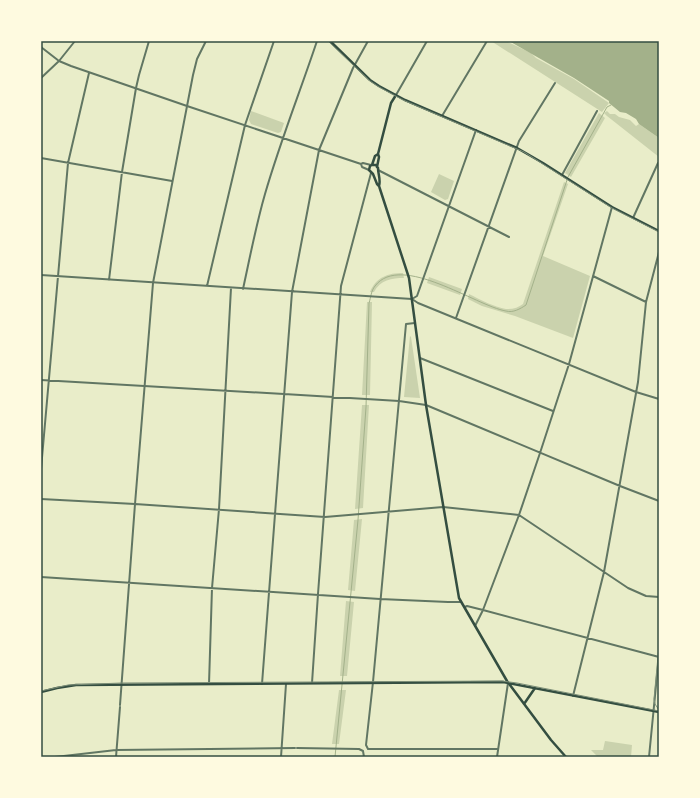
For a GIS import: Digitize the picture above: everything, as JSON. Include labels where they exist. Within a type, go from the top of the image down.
[{"type":"main road","points":[[330,41],[370,80],[396,95],[517,148],[563,175],[612,207],[659,231]]},
{"type":"main road","points":[[379,186],[380,183],[377,169],[378,154],[391,103],[396,95]]},
{"type":"main road","points":[[378,154],[375,156],[369,170],[379,186],[409,278],[426,405],[461,602],[508,683],[551,740],[566,757]]},
{"type":"main road","points":[[371,165],[377,169]]},
{"type":"main road","points":[[372,174],[377,169]]},
{"type":"main road","points":[[41,692],[68,686],[122,684],[508,683],[659,712]]},
{"type":"main road","points":[[524,704],[535,688]]},
{"type":"street","points":[[41,78],[59,61],[75,41]]},
{"type":"street","points":[[109,280],[122,172],[136,88],[149,41]]},
{"type":"street","points":[[116,757],[128,583],[153,283],[196,64],[206,41]]},
{"type":"street","points":[[207,286],[245,125],[274,41]]},
{"type":"street","points":[[244,289],[255,232],[265,194],[317,41]]},
{"type":"street","points":[[262,684],[292,292],[319,150],[355,65],[368,41]]},
{"type":"street","points":[[396,95],[427,41]]},
{"type":"street","points":[[442,116],[487,41]]},
{"type":"street","points":[[41,47],[59,61],[89,73],[360,164],[369,170]]},
{"type":"street","points":[[41,469],[68,163],[89,73]]},
{"type":"street","points":[[456,318],[519,142],[555,83]]},
{"type":"street","points":[[563,175],[597,111]]},
{"type":"street","points":[[412,299],[417,296],[425,276],[476,130]]},
{"type":"street","points":[[41,158],[172,181]]},
{"type":"street","points":[[360,164],[363,163],[371,165]]},
{"type":"street","points":[[633,218],[658,163]]},
{"type":"street","points":[[377,169],[509,237]]},
{"type":"street","points":[[312,684],[342,286],[372,174]]},
{"type":"street","points":[[475,626],[478,623],[520,515],[569,364],[612,207]]},
{"type":"street","points":[[573,696],[604,572],[636,392],[646,302],[659,252]]},
{"type":"street","points":[[41,275],[412,299],[418,303],[636,392],[659,399]]},
{"type":"street","points":[[593,276],[646,302]]},
{"type":"street","points":[[209,684],[212,588],[219,509],[231,288]]},
{"type":"street","points":[[415,323],[406,324],[373,683],[366,742],[367,747],[371,749],[498,749]]},
{"type":"street","points":[[420,358],[553,411]]},
{"type":"street","points":[[41,380],[399,401],[426,405],[659,501]]},
{"type":"street","points":[[41,499],[219,509],[325,517],[443,507],[520,515],[637,593],[646,596],[659,597]]},
{"type":"street","points":[[41,577],[380,599],[461,602]]},
{"type":"street","points":[[464,607],[468,606],[659,656],[649,757]]},
{"type":"street","points":[[497,757],[508,683]]},
{"type":"street","points":[[281,757],[286,684]]},
{"type":"street","points":[[55,757],[116,750],[296,748],[359,749],[363,751],[364,757]]},
{"type":"shaded area","points":[[491,41],[506,41],[531,53],[536,58],[574,79],[609,103],[602,112]]},
{"type":"shaded area","points":[[509,41],[659,41],[659,138],[639,124],[636,119],[626,113],[620,112],[609,103],[609,101],[574,78]]},
{"type":"shaded area","points":[[251,111],[284,123],[281,132],[278,133],[251,124],[249,120]]},
{"type":"shaded area","points":[[607,111],[610,114],[615,114],[619,117],[630,120],[636,126],[639,124],[659,138],[659,157],[607,116],[604,113]]},
{"type":"shaded area","points":[[599,113],[605,118],[571,177],[565,173]]},
{"type":"shaded area","points":[[439,174],[454,181],[448,199],[445,200],[431,192]]},
{"type":"shaded area","points":[[564,182],[568,184],[543,256],[590,276],[573,338],[515,316],[482,306],[468,299],[469,294],[504,309],[516,308],[523,304]]},
{"type":"shaded area","points":[[403,273],[404,278],[387,280],[383,282],[374,292],[370,292],[379,279],[392,274]]},
{"type":"shaded area","points":[[429,277],[462,289],[460,295],[427,283]]},
{"type":"shaded area","points":[[367,302],[372,302],[370,395],[362,395]]},
{"type":"shaded area","points":[[410,336],[411,337],[420,398],[404,397]]},
{"type":"shaded area","points":[[362,405],[369,405],[363,508],[355,509]]},
{"type":"shaded area","points":[[362,519],[355,591],[348,590],[354,520]]},
{"type":"shaded area","points":[[346,601],[354,602],[347,676],[340,676]]},
{"type":"shaded area","points":[[339,690],[346,690],[339,744],[332,744]]},
{"type":"shaded area","points":[[605,741],[632,745],[631,757],[598,757],[591,750],[603,750]]},
{"type":"waterway","points":[[568,177],[607,107],[611,105]]},
{"type":"waterway","points":[[335,757],[358,520],[366,407],[369,303],[373,290],[375,286],[387,277],[402,275],[420,278],[439,284],[506,311],[514,311],[521,308],[526,305],[567,180]]},
{"type":"tram line","points":[[328,41],[370,81],[379,87],[403,100],[524,152],[612,208],[659,232]]},
{"type":"tram line","points":[[659,646],[654,699],[659,710]]},
{"type":"tram line","points":[[41,691],[68,685],[122,683],[502,681],[659,711]]}]
